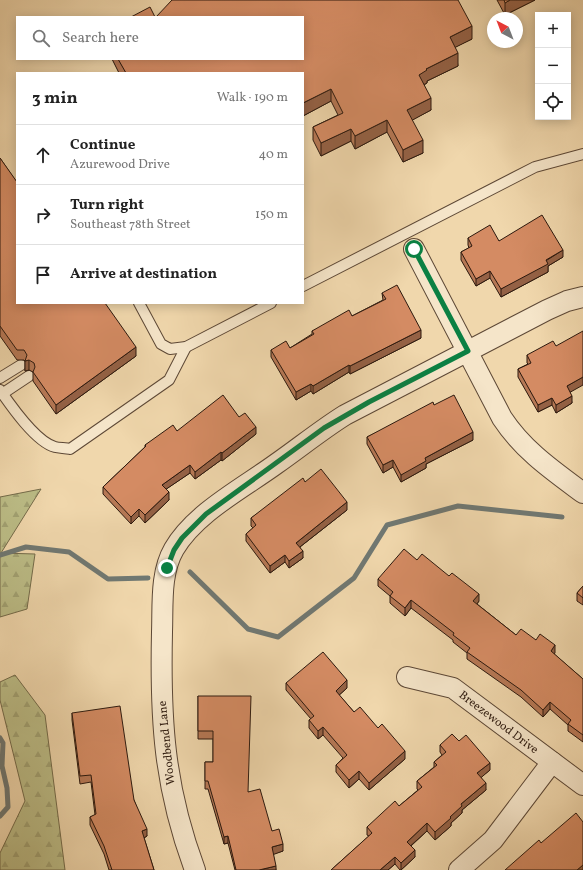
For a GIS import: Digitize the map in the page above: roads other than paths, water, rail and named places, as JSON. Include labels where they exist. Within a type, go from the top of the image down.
[{"type":"street","points":[[414,249],[502,418],[512,433],[536,457],[583,493]]},
{"type":"street","name":"Woodbend Lane","points":[[195,870],[184,840],[169,778],[165,750],[161,697],[163,587],[167,568],[174,550],[191,527],[206,514],[329,425],[369,402],[547,310],[567,301],[583,297]]},
{"type":"street","name":"Breezewood Drive","points":[[407,677],[453,688],[583,785]]},
{"type":"street","points":[[458,870],[493,840],[552,762]]},
{"type":"lane","points":[[304,285],[535,167],[583,154]]},
{"type":"lane","points":[[140,304],[161,344],[170,349],[186,347],[269,304]]},
{"type":"lane","points":[[29,376],[1,392],[33,432],[54,447],[70,449],[169,380],[186,347]]},
{"type":"lane","points":[[0,378],[21,365]]},
{"type":"waterway","points":[[190,572],[248,629],[278,637],[354,578],[387,525],[458,506],[562,517]]},
{"type":"waterway","points":[[0,555],[26,547],[69,552],[108,579],[148,578]]},
{"type":"waterway","points":[[0,738],[3,743],[2,766],[7,788],[8,807],[0,816]]}]
